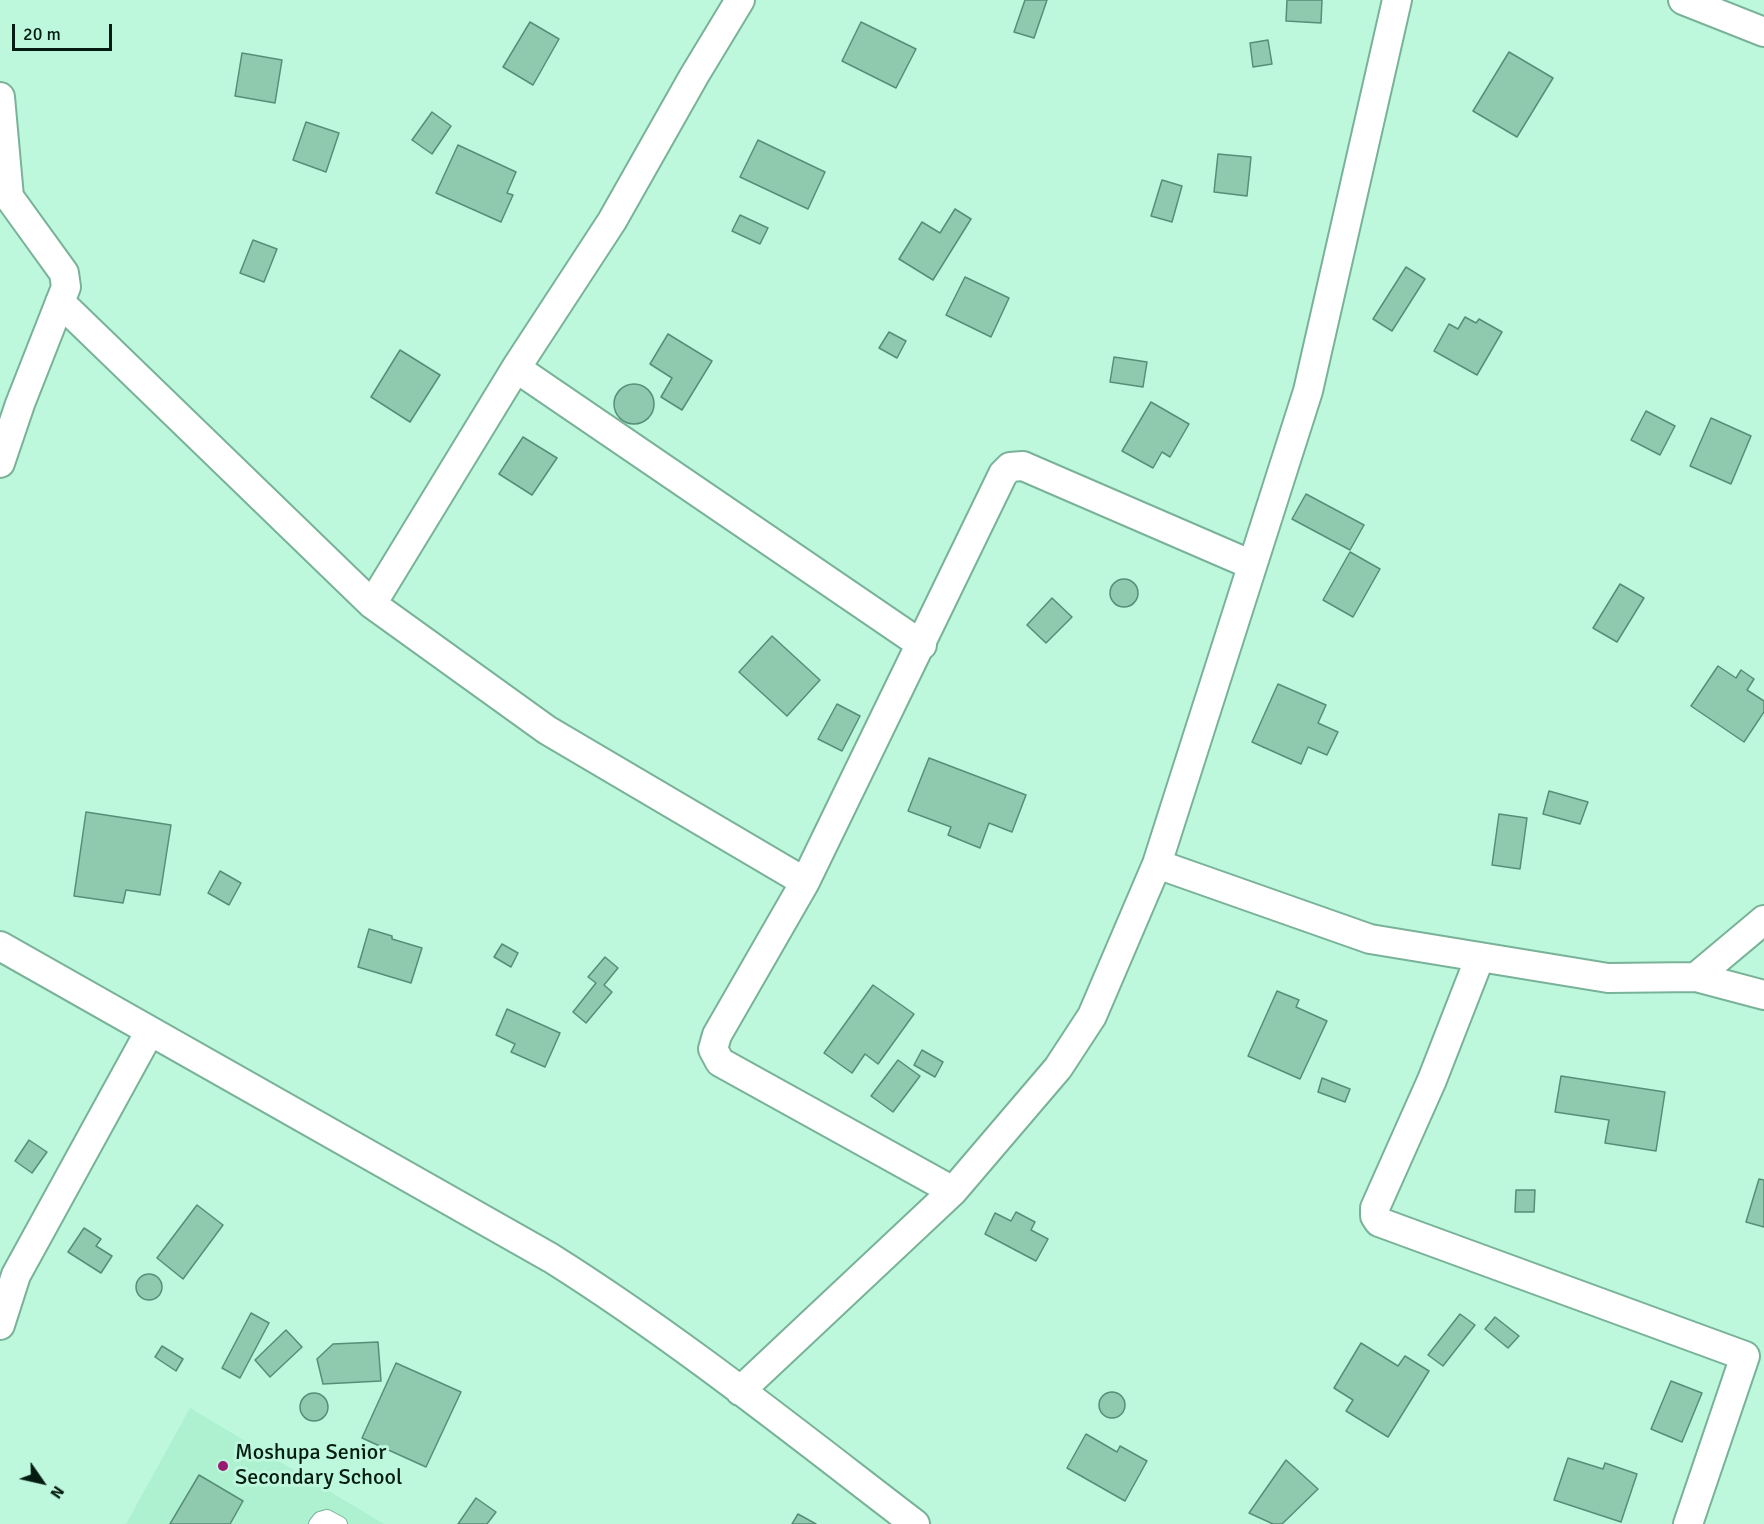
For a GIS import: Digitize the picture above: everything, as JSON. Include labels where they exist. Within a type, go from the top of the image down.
[{"type":"street","points":[[372,604],[516,368],[612,221],[740,0]]},
{"type":"street","points":[[740,1391],[953,1191],[1058,1068],[1092,1016],[1157,864],[1308,391],[1397,0]]},
{"type":"street","points":[[1683,0],[1764,32]]},
{"type":"street","points":[[0,97],[5,195],[64,273],[66,287],[20,404],[0,463]]},
{"type":"street","points":[[60,302],[372,604],[547,730],[805,882]]},
{"type":"street","points":[[516,368],[922,645]]},
{"type":"street","points":[[953,1191],[720,1062],[713,1048],[717,1035],[805,882],[1003,474],[1010,467],[1023,466],[1252,565]]},
{"type":"street","points":[[1157,864],[1370,939],[1608,978],[1696,977],[1764,995]]},
{"type":"street","points":[[1696,977],[1764,920]]},
{"type":"street","points":[[0,946],[583,1278],[740,1391],[915,1524]]},
{"type":"street","points":[[1480,957],[1432,1080],[1376,1208],[1375,1216],[1379,1222],[1754,1357],[1688,1524]]},
{"type":"street","points":[[0,1325],[16,1275],[150,1031]]},
{"type":"lane","points":[[316,1524],[320,1519],[327,1517],[340,1524]]},
{"type":"shaded area","name":"Moshupa Senior Secondary School","points":[[190,1408],[384,1524],[126,1524]]},
{"type":"building","points":[[1025,0],[1047,0],[1034,38],[1014,32]]},
{"type":"building","points":[[1287,0],[1322,0],[1321,23],[1286,21]]},
{"type":"building","points":[[530,22],[559,39],[533,85],[503,67]]},
{"type":"building","points":[[861,22],[916,49],[896,88],[842,61]]},
{"type":"building","points":[[1268,40],[1272,64],[1253,67],[1250,43]]},
{"type":"building","points":[[1509,52],[1553,78],[1517,137],[1473,111]]},
{"type":"building","points":[[242,53],[282,60],[275,103],[235,96]]},
{"type":"building","points":[[432,112],[451,126],[432,154],[412,140]]},
{"type":"building","points":[[306,122],[339,133],[326,172],[293,160]]},
{"type":"building","points":[[758,140],[825,172],[808,209],[740,177]]},
{"type":"building","points":[[458,145],[516,172],[507,193],[513,195],[501,222],[436,193]]},
{"type":"building","points":[[1218,154],[1251,157],[1247,196],[1214,192]]},
{"type":"building","points":[[1162,180],[1182,186],[1172,222],[1151,216]]},
{"type":"building","points":[[955,209],[971,219],[933,280],[899,259],[922,222],[940,233]]},
{"type":"building","points":[[740,215],[768,228],[760,244],[732,231]]},
{"type":"building","points":[[253,240],[277,249],[264,282],[240,273]]},
{"type":"building","points":[[1406,267],[1425,279],[1392,331],[1373,319]]},
{"type":"building","points":[[965,277],[1009,298],[991,337],[946,315]]},
{"type":"building","points":[[1465,317],[1476,323],[1479,319],[1502,332],[1477,375],[1434,351],[1449,324],[1458,329]]},
{"type":"building","points":[[889,332],[906,341],[897,358],[879,348]]},
{"type":"building","points":[[668,334],[712,361],[682,410],[661,397],[672,378],[650,364]]},
{"type":"building","points":[[400,350],[440,375],[410,422],[371,397]]},
{"type":"building","points":[[1114,357],[1147,362],[1143,387],[1110,382]]},
{"type":"building","points":[[634,384],[648,390],[654,404],[648,418],[634,424],[620,418],[614,404],[620,390]]},
{"type":"building","points":[[1151,402],[1189,424],[1170,457],[1162,452],[1153,468],[1122,451]]},
{"type":"building","points":[[1646,411],[1675,426],[1660,455],[1631,440]]},
{"type":"building","points":[[1711,418],[1751,436],[1731,484],[1690,466]]},
{"type":"building","points":[[523,437],[557,458],[532,495],[499,474]]},
{"type":"building","points":[[1306,494],[1364,525],[1350,550],[1292,519]]},
{"type":"building","points":[[1350,552],[1380,569],[1353,617],[1323,600]]},
{"type":"building","points":[[1124,579],[1134,583],[1138,593],[1134,603],[1124,607],[1114,603],[1110,593],[1114,583]]},
{"type":"building","points":[[1620,584],[1644,598],[1617,642],[1593,628]]},
{"type":"building","points":[[1052,598],[1072,617],[1046,643],[1027,625]]},
{"type":"building","points":[[772,636],[820,680],[787,716],[739,672]]},
{"type":"building","points":[[1718,666],[1736,678],[1741,670],[1754,679],[1747,690],[1764,701],[1764,712],[1744,742],[1691,706]]},
{"type":"building","points":[[1278,684],[1326,705],[1318,723],[1338,732],[1327,755],[1308,747],[1301,764],[1252,742]]},
{"type":"building","points":[[837,704],[860,716],[842,751],[818,739]]},
{"type":"building","points":[[929,758],[1026,795],[1012,832],[989,823],[980,848],[948,835],[951,827],[908,811]]},
{"type":"building","points":[[1549,791],[1588,802],[1580,824],[1543,814]]},
{"type":"building","points":[[86,812],[171,825],[160,895],[126,890],[123,903],[74,896]]},
{"type":"building","points":[[1499,814],[1527,818],[1520,869],[1492,865]]},
{"type":"building","points":[[220,871],[241,883],[229,905],[208,893]]},
{"type":"building","points":[[369,929],[422,948],[411,983],[358,967]]},
{"type":"building","points":[[502,944],[518,953],[511,967],[494,957]]},
{"type":"building","points":[[605,957],[618,968],[604,985],[612,992],[586,1023],[573,1012],[596,983],[588,977]]},
{"type":"building","points":[[873,985],[914,1014],[878,1064],[865,1054],[852,1073],[824,1053]]},
{"type":"building","points":[[1277,991],[1299,1000],[1296,1007],[1327,1021],[1300,1079],[1248,1056]]},
{"type":"building","points":[[507,1009],[560,1033],[545,1067],[511,1052],[515,1044],[496,1035]]},
{"type":"building","points":[[922,1050],[943,1062],[935,1077],[914,1065]]},
{"type":"building","points":[[898,1060],[920,1076],[893,1112],[871,1096]]},
{"type":"building","points":[[1561,1076],[1665,1092],[1656,1151],[1605,1143],[1609,1120],[1555,1112]]},
{"type":"building","points":[[1322,1078],[1350,1089],[1345,1102],[1318,1092]]},
{"type":"building","points":[[29,1140],[47,1152],[32,1173],[15,1161]]},
{"type":"building","points":[[1759,1179],[1764,1180],[1764,1227],[1746,1222]]},
{"type":"building","points":[[1516,1190],[1535,1190],[1534,1212],[1515,1212]]},
{"type":"building","points":[[197,1205],[223,1225],[183,1279],[157,1258]]},
{"type":"building","points":[[1016,1212],[1035,1222],[1031,1230],[1048,1239],[1036,1261],[985,1234],[995,1213],[1011,1221]]},
{"type":"building","points":[[84,1228],[101,1239],[96,1246],[112,1256],[101,1273],[68,1252]]},
{"type":"building","points":[[149,1274],[158,1278],[162,1287],[158,1296],[149,1300],[140,1296],[136,1287],[140,1278]]},
{"type":"building","points":[[251,1313],[269,1323],[240,1378],[222,1368]]},
{"type":"building","points":[[1460,1314],[1475,1325],[1443,1366],[1428,1355]]},
{"type":"building","points":[[1495,1317],[1519,1336],[1508,1348],[1485,1329]]},
{"type":"building","points":[[286,1330],[302,1347],[270,1377],[255,1360]]},
{"type":"building","points":[[378,1342],[381,1381],[323,1384],[317,1359],[333,1344]]},
{"type":"building","points":[[1361,1343],[1398,1366],[1405,1356],[1429,1371],[1388,1437],[1346,1411],[1353,1400],[1334,1388]]},
{"type":"building","points":[[162,1346],[183,1359],[176,1371],[155,1357]]},
{"type":"building","points":[[396,1363],[461,1392],[426,1467],[362,1438]]},
{"type":"building","points":[[1671,1381],[1702,1393],[1682,1442],[1651,1429]]},
{"type":"building","points":[[1112,1392],[1121,1396],[1125,1405],[1121,1414],[1112,1418],[1103,1414],[1099,1405],[1103,1396]]},
{"type":"building","points":[[314,1393],[324,1397],[328,1407],[324,1417],[314,1421],[304,1417],[300,1407],[304,1397]]},
{"type":"building","points":[[1086,1434],[1117,1452],[1120,1446],[1147,1461],[1125,1501],[1067,1468]]},
{"type":"building","points":[[1568,1458],[1603,1469],[1605,1463],[1637,1474],[1621,1522],[1554,1500]]},
{"type":"building","points":[[1286,1460],[1318,1489],[1282,1524],[1273,1524],[1249,1513]]},
{"type":"building","points":[[199,1475],[243,1501],[230,1524],[170,1524]]},
{"type":"building","points":[[476,1498],[496,1512],[487,1524],[458,1524]]},
{"type":"building","points":[[798,1514],[816,1524],[792,1524]]},
{"type":"place","name":"Moshupa Senior Secondary School","points":[[223,1466]]}]
